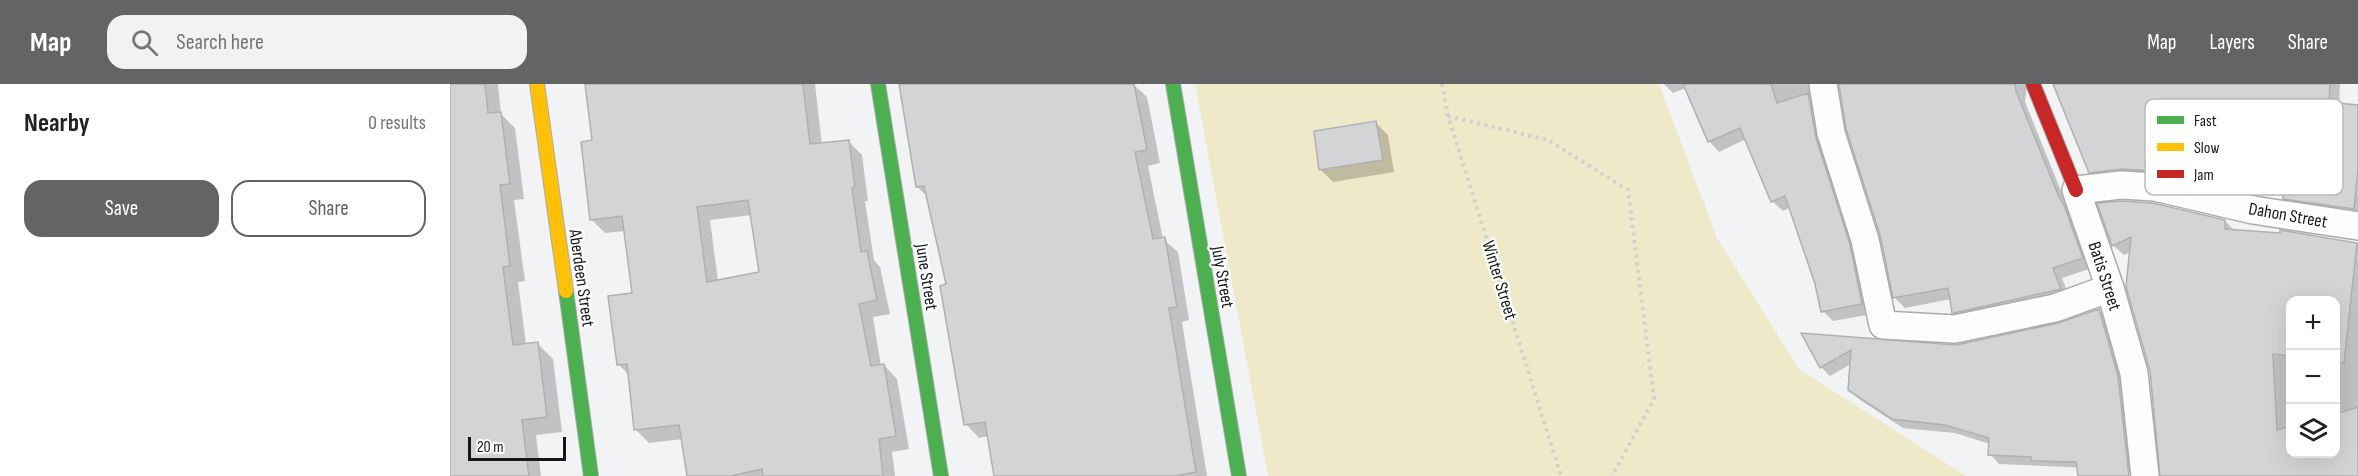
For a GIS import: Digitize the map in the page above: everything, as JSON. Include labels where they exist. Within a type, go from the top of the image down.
[{"type":"street","name":"Aberdeen Street","points":[[537,84],[591,476]]},
{"type":"street","name":"June Street","points":[[878,84],[941,476]]},
{"type":"street","name":"July Street","points":[[1173,84],[1239,476]]},
{"type":"street","points":[[1823,84],[1832,133],[1865,240],[1883,324],[1955,328],[2055,308],[2110,288]]},
{"type":"street","name":"Batis Street","points":[[2033,84],[2076,190],[2110,288],[2134,373],[2145,476]]},
{"type":"street","name":"Dahon Street","points":[[2076,190],[2121,185],[2145,186]]},
{"type":"street","name":"Dahon Street","points":[[2189,195],[2253,210],[2358,226]]},
{"type":"path","name":"Winter Street","points":[[1442,84],[1448,116],[1560,476]]},
{"type":"path","points":[[1448,116],[1548,140],[1628,190],[1654,399],[1612,476]]},
{"type":"shaded area","points":[[1195,84],[1659,84],[1717,238],[1799,369],[1966,476],[1268,476]]},
{"type":"building","points":[[450,84],[485,84],[488,113],[501,112],[510,184],[500,185],[510,266],[503,267],[513,345],[538,342],[547,417],[522,420],[529,476],[450,476]]},
{"type":"building","points":[[585,84],[803,84],[810,144],[849,140],[855,187],[852,188],[861,252],[867,251],[877,300],[859,304],[871,366],[884,364],[896,436],[879,439],[883,476],[763,476],[762,469],[731,476],[687,476],[679,425],[634,430],[627,364],[617,365],[608,296],[632,293],[622,216],[590,220],[581,142],[592,140]],"holes":[[[748,200],[759,272],[707,282],[697,207]]]},
{"type":"building","points":[[899,84],[1134,84],[1147,150],[1135,152],[1153,239],[1165,237],[1177,307],[1169,308],[1196,472],[1175,476],[994,476],[985,422],[964,425],[940,286],[946,284],[924,186],[916,187]]},
{"type":"building","points":[[1683,84],[1771,84],[1777,103],[1808,93],[1816,138],[1850,244],[1862,304],[1821,312],[1815,284],[1785,196],[1771,202],[1740,128],[1708,142]]},
{"type":"building","points":[[1839,84],[2015,84],[2083,258],[2053,268],[2061,289],[1954,313],[1952,313],[1948,288],[1893,298],[1880,235],[1846,129]]},
{"type":"building","points":[[2053,84],[2330,84],[2329,99],[2145,99],[2145,170],[2122,169],[2089,173]]},
{"type":"building","points":[[2343,103],[2358,105],[2358,169],[2354,209],[2283,199],[2283,195],[2343,195]]},
{"type":"building","points":[[1376,121],[1383,160],[1319,170],[1314,131]]},
{"type":"building","points":[[2121,201],[2153,203],[2225,220],[2225,229],[2280,233],[2280,230],[2357,243],[2344,363],[2340,362],[2340,296],[2286,296],[2286,356],[2273,354],[2277,430],[2286,427],[2286,458],[2340,458],[2340,413],[2358,407],[2358,476],[2160,476],[2150,371],[2126,287],[2131,237],[2112,246],[2097,203]]},
{"type":"building","points":[[2099,309],[2118,376],[2129,476],[2078,476],[2076,462],[2031,461],[2031,457],[1988,455],[1989,438],[1945,425],[1892,419],[1848,390],[1851,350],[1820,368],[1801,333],[1956,345],[2058,323]]},
{"type":"traffic: fast","points":[[878,84],[941,476]]},
{"type":"traffic: fast","points":[[1173,84],[1239,476]]},
{"type":"traffic: fast","points":[[566,291],[591,476]]},
{"type":"traffic: slow","points":[[537,84],[566,291]]},
{"type":"traffic: jam","points":[[2033,84],[2076,190]]}]
